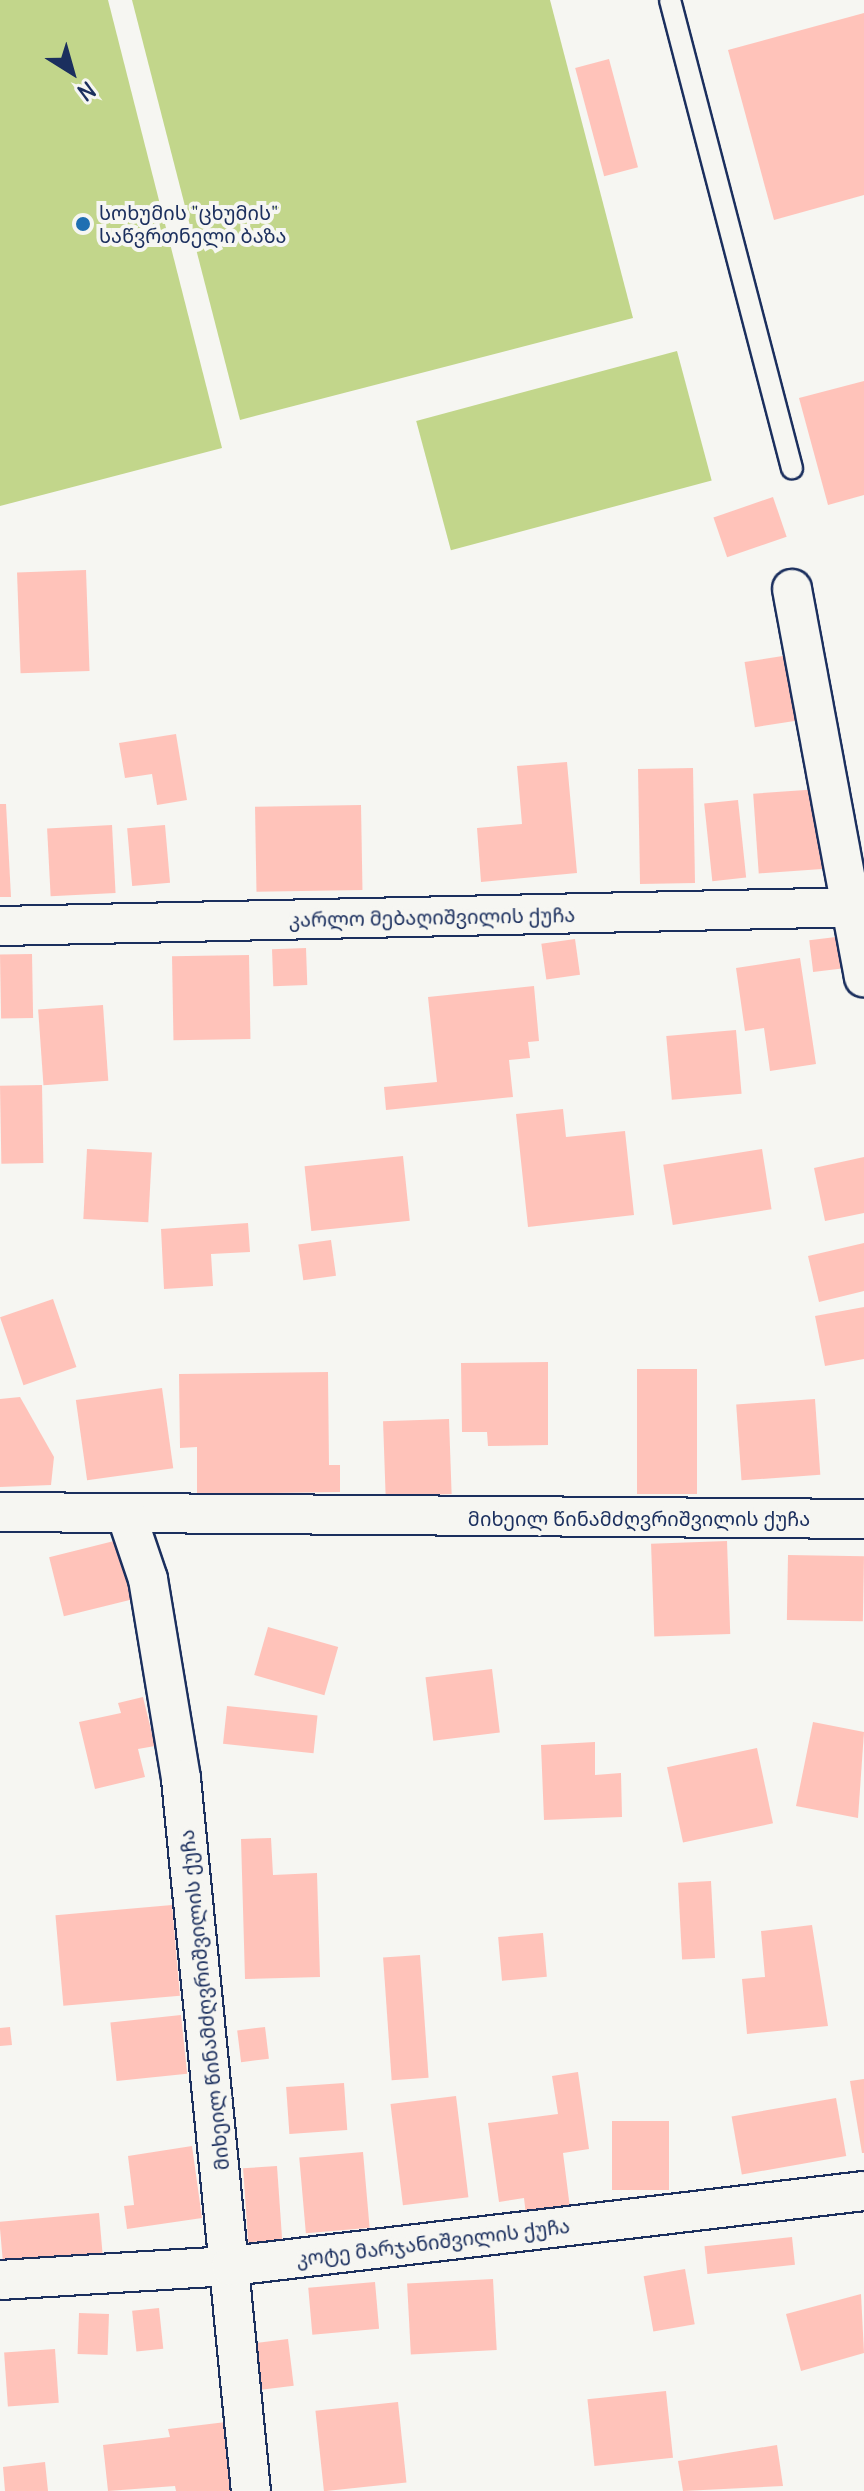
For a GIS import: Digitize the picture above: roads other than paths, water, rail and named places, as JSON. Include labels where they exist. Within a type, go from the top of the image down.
[{"type":"street","points":[[792,589],[856,907],[864,977]]},
{"type":"street","name":"კარლო მებაღიშვილის ქუჩა","points":[[0,926],[856,907]]},
{"type":"street","name":"მიხეილ წინამძღვრიშვილის ქუჩა","points":[[0,1512],[864,1519]]},
{"type":"street","name":"მიხეილ წინამძღვრიშვილის ქუჩა","points":[[126,1514],[148,1579],[181,1779],[251,2491]]},
{"type":"street","name":"კოტე მარჯანიშვილის ქუჩა","points":[[0,2280],[231,2266],[864,2191]]},
{"type":"lane","points":[[670,0],[792,468]]},
{"type":"place","name":"სოხუმის \"ცხუმის\" საწვრთნელი ბაზა","points":[[83,224]]}]
